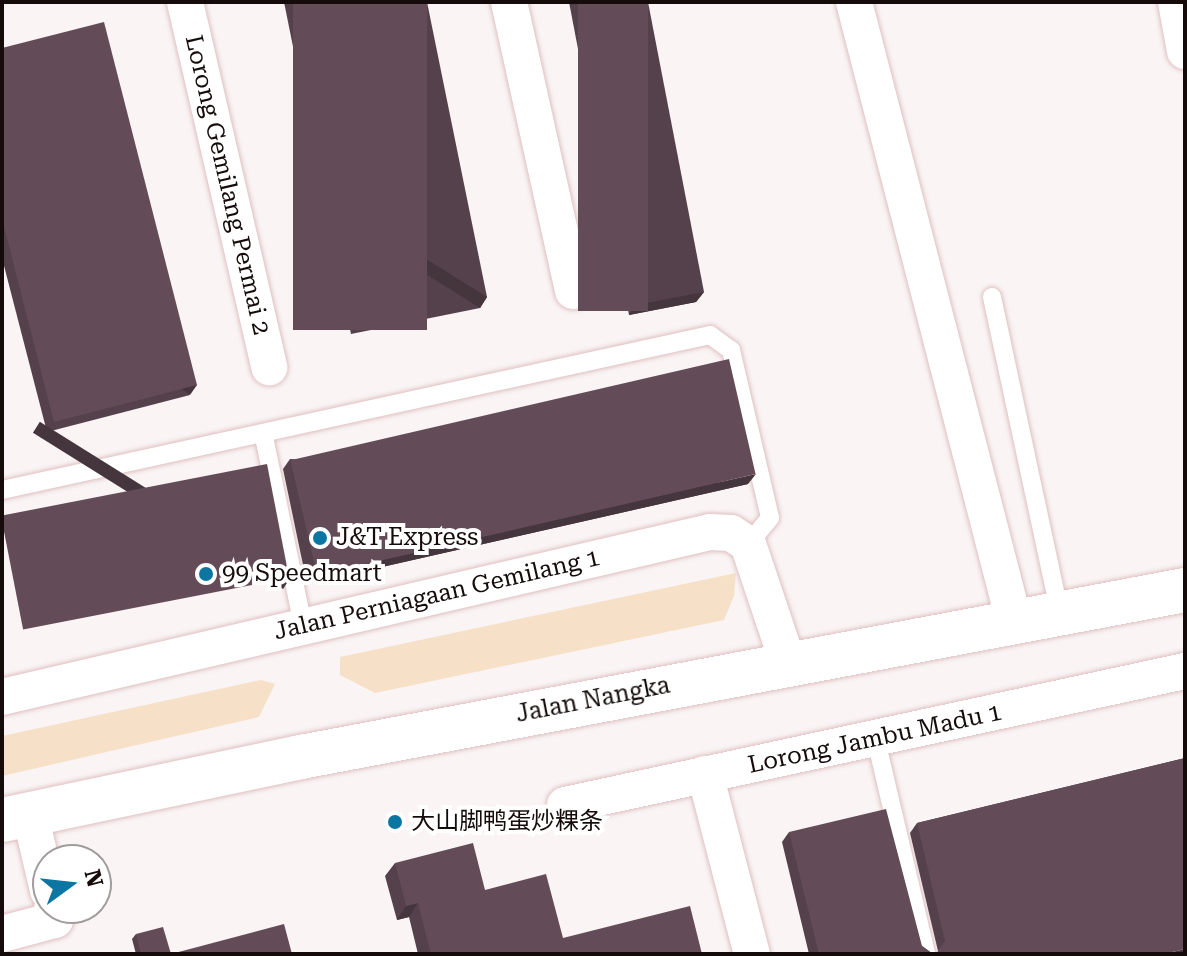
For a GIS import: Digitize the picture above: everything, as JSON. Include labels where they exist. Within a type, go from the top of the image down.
[{"type":"street","name":"Lorong Gemilang Permai 2","points":[[185,2],[269,367]]},
{"type":"street","points":[[509,2],[573,291]]},
{"type":"street","points":[[854,2],[1015,625]]},
{"type":"street","points":[[1176,2],[1185,51]]},
{"type":"street","name":"Jalan Perniagaan Gemilang 1","points":[[2,697],[710,532],[731,533],[748,544]]},
{"type":"street","points":[[748,544],[788,663]]},
{"type":"street","name":"Jalan Nangka","points":[[16,817],[788,663],[1015,625],[1185,590]]},
{"type":"street","name":"Lorong Jambu Madu 1","points":[[565,805],[1185,671]]},
{"type":"street","points":[[705,774],[752,954]]},
{"type":"street","points":[[16,817],[32,854]]},
{"type":"street","points":[[2,934],[40,924]]},
{"type":"lane","points":[[992,297],[1060,615]]},
{"type":"lane","points":[[2,490],[264,437],[710,335],[731,350],[770,518],[748,544]]},
{"type":"lane","points":[[264,437],[303,626]]},
{"type":"lane","points":[[876,740],[926,954]]},
{"type":"shaded area","points":[[736,573],[734,596],[724,620],[375,693],[340,675],[340,657]]},
{"type":"shaded area","points":[[261,680],[275,684],[259,717],[2,776],[2,736]]},
{"type":"building","points":[[293,2],[427,2],[427,330],[293,330]]},
{"type":"building","points":[[578,2],[648,2],[648,311],[578,311]]},
{"type":"building","points":[[104,22],[197,385],[54,422],[2,219],[2,48]]},
{"type":"building","points":[[729,359],[756,474],[317,575],[291,460]]},
{"type":"building","points":[[267,464],[289,578],[23,630],[2,516]]},
{"type":"building","points":[[1185,758],[1185,949],[1164,954],[936,954],[945,941],[917,823]]},
{"type":"building","points":[[886,809],[922,946],[933,954],[819,954],[789,832]]},
{"type":"building","points":[[473,843],[485,890],[546,874],[563,938],[690,906],[702,954],[431,954],[418,903],[406,906],[395,863]]},
{"type":"building","points":[[284,924],[292,954],[171,954]]},
{"type":"building","points":[[163,927],[171,954],[141,954],[136,934]]},
{"type":"place","name":"J&T Express","points":[[320,538]]},
{"type":"place","name":"99 Speedmart","points":[[206,574]]},
{"type":"place","name":"大山脚鸭蛋炒粿条","points":[[395,822]]}]
